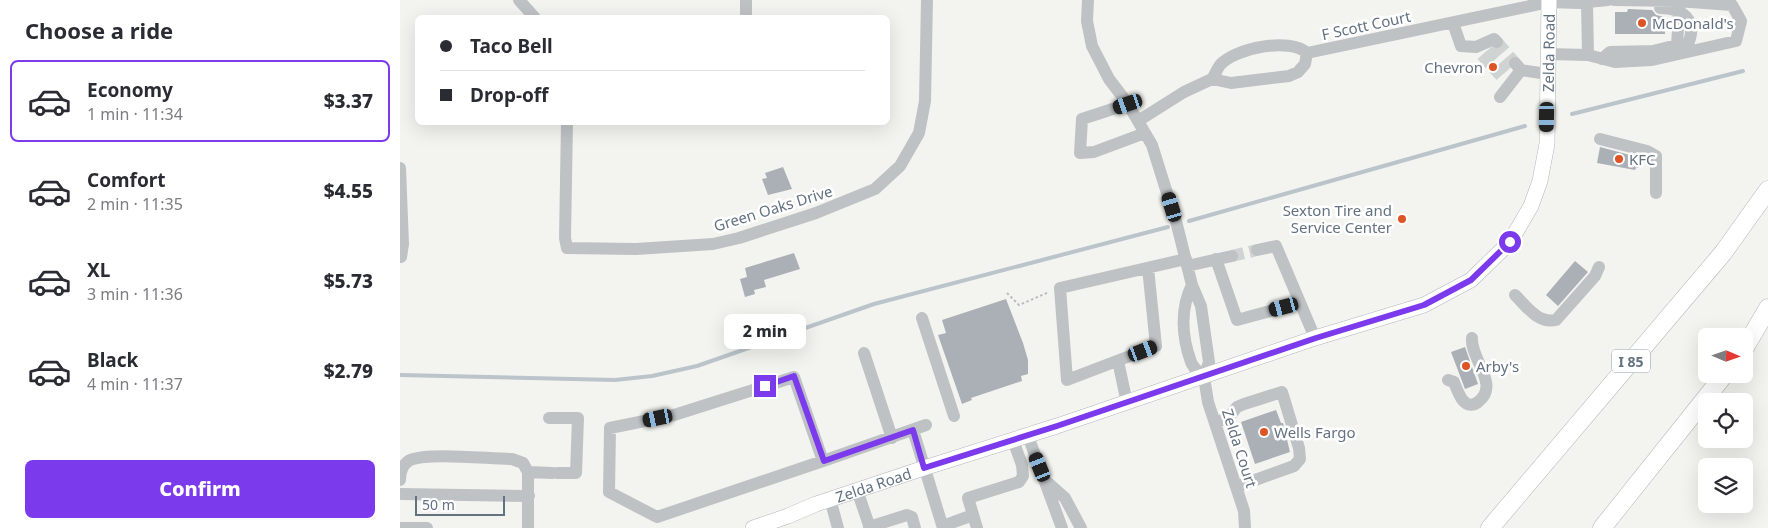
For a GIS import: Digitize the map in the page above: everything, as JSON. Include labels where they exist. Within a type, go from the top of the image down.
[{"type":"highway","name":"I 85","points":[[1490,528],[1722,252],[1768,190]]},
{"type":"highway","points":[[1753,334],[1768,308]]},
{"type":"highway","points":[[1753,337],[1768,317]]},
{"type":"highway","points":[[1602,528],[1718,383]]},
{"type":"main road","name":"Zelda Road","points":[[762,526],[830,499],[1028,436],[1316,338],[1424,305],[1471,280],[1505,249],[1531,206],[1543,171],[1547,144],[1549,1]]},
{"type":"street","points":[[520,0],[532,15]]},
{"type":"street","points":[[746,0],[746,15]]},
{"type":"street","name":"Green Oaks Drive","points":[[567,125],[565,238],[567,248],[636,250],[714,244],[739,238],[816,213],[875,189],[900,166],[915,142],[924,113],[927,0]]},
{"type":"street","points":[[1088,0],[1087,21],[1092,46],[1109,79],[1128,104],[1152,145],[1178,227],[1192,285],[1201,306],[1209,362],[1204,377],[1192,364],[1184,323],[1185,299],[1192,285]]},
{"type":"street","points":[[1602,59],[1610,52],[1652,51],[1677,45],[1680,13],[1674,8],[1614,8],[1608,0]]},
{"type":"street","name":"F Scott Court","points":[[1307,53],[1549,1],[1587,2],[1608,0]]},
{"type":"street","points":[[1548,54],[1588,55],[1615,62],[1652,60],[1736,41],[1741,21],[1732,5],[1677,1],[1614,0]]},
{"type":"street","points":[[1587,2],[1589,28],[1588,55]]},
{"type":"street","points":[[1453,23],[1461,46],[1486,47]]},
{"type":"street","name":"F Scott Court","points":[[1212,79],[1220,64],[1239,54],[1266,46],[1291,44],[1307,53]]},
{"type":"street","name":"F Scott Court","points":[[1138,121],[1184,92],[1212,79],[1231,83],[1289,76],[1298,72],[1305,64],[1307,53]]},
{"type":"street","points":[[1500,97],[1511,74],[1548,74]]},
{"type":"street","points":[[1128,104],[1082,119],[1080,153],[1094,152],[1145,133]]},
{"type":"street","points":[[1600,139],[1647,151],[1656,156],[1658,163],[1654,180],[1656,193]]},
{"type":"street","points":[[400,168],[402,257]]},
{"type":"street","points":[[1257,250],[1276,246],[1316,338]]},
{"type":"street","points":[[1148,268],[1156,346],[1066,380],[1060,288],[1148,268],[1232,256]]},
{"type":"street","points":[[1216,259],[1237,320],[1300,303]]},
{"type":"street","points":[[1514,295],[1545,321],[1556,320],[1595,276],[1598,267]]},
{"type":"street","points":[[922,318],[954,416]]},
{"type":"street","points":[[1448,380],[1454,382],[1462,401],[1466,404],[1477,403],[1485,396],[1487,384],[1472,346],[1472,338]]},
{"type":"street","points":[[864,353],[892,438]]},
{"type":"street","points":[[1118,360],[1127,403]]},
{"type":"street","points":[[824,461],[794,376],[674,415],[610,428],[608,492],[657,517],[824,461],[892,438],[926,425]]},
{"type":"street","name":"Zelda Court","points":[[1204,377],[1208,402],[1244,511],[1245,528]]},
{"type":"street","points":[[1215,423],[1230,417],[1237,408],[1244,404],[1282,392],[1300,459],[1294,466],[1236,487]]},
{"type":"street","points":[[528,472],[576,473],[578,418],[549,418]]},
{"type":"street","points":[[913,430],[943,527],[973,515]]},
{"type":"street","points":[[1028,436],[1047,482],[1062,528]]},
{"type":"street","points":[[978,528],[968,498],[1019,482],[1024,473],[1013,440]]},
{"type":"street","points":[[400,480],[400,470],[409,461],[423,457],[512,459],[523,463],[528,472],[528,528]]},
{"type":"street","points":[[1047,482],[1065,498],[1081,528]]},
{"type":"street","points":[[857,490],[870,528],[907,515],[912,517],[916,528]]},
{"type":"street","points":[[400,494],[529,496]]},
{"type":"street","points":[[830,499],[838,528]]},
{"type":"street","points":[[400,528],[427,528]]},
{"type":"path","points":[[1007,293],[1019,305],[1060,288]]},
{"type":"building","name":"McDonald's","points":[[1628,9],[1652,10],[1656,15],[1665,17],[1665,34],[1615,34],[1615,12],[1627,12]]},
{"type":"building","name":"KFC","points":[[1600,147],[1641,158],[1639,168],[1635,170],[1597,163]]},
{"type":"building","points":[[783,167],[792,189],[768,195],[762,179],[767,178],[765,173]]},
{"type":"building","points":[[794,253],[800,269],[764,280],[766,287],[754,290],[755,294],[745,297],[740,279],[747,277],[745,268]]},
{"type":"building","points":[[1575,261],[1588,272],[1558,306],[1546,295]]},
{"type":"building","points":[[1006,299],[1028,360],[1028,374],[1021,376],[1022,381],[971,398],[972,400],[962,404],[938,335],[946,333],[942,320]]},
{"type":"building","points":[[1465,347],[1478,384],[1465,389],[1451,352]]},
{"type":"building","name":"Wells Fargo","points":[[1276,410],[1281,423],[1283,423],[1290,452],[1255,464],[1241,422]]},
{"type":"waterway","points":[[1572,114],[1743,71]]},
{"type":"waterway","points":[[1189,221],[1525,126]]},
{"type":"waterway","points":[[400,375],[615,380],[652,376],[697,366],[874,304],[1168,227]]},
{"type":"tunnel","points":[[1497,42],[1515,63]]},
{"type":"tunnel","points":[[1489,49],[1508,70]]},
{"type":"tunnel","points":[[1482,55],[1501,76]]},
{"type":"tunnel","points":[[1232,256],[1257,250]]},
{"type":"place","name":"McDonald's","points":[[1642,23]]},
{"type":"place","name":"Chevron","points":[[1493,67]]},
{"type":"place","name":"KFC","points":[[1619,159]]},
{"type":"place","name":"Sexton Tire and Service Center","points":[[1402,219]]},
{"type":"place","name":"Arby's","points":[[1466,366]]},
{"type":"place","name":"Wells Fargo","points":[[1264,432]]},
{"type":"route","points":[[765,386],[794,376],[824,461],[913,430],[924,468],[1057,426],[1316,338],[1424,305],[1471,280],[1499,255],[1510,242]]}]
